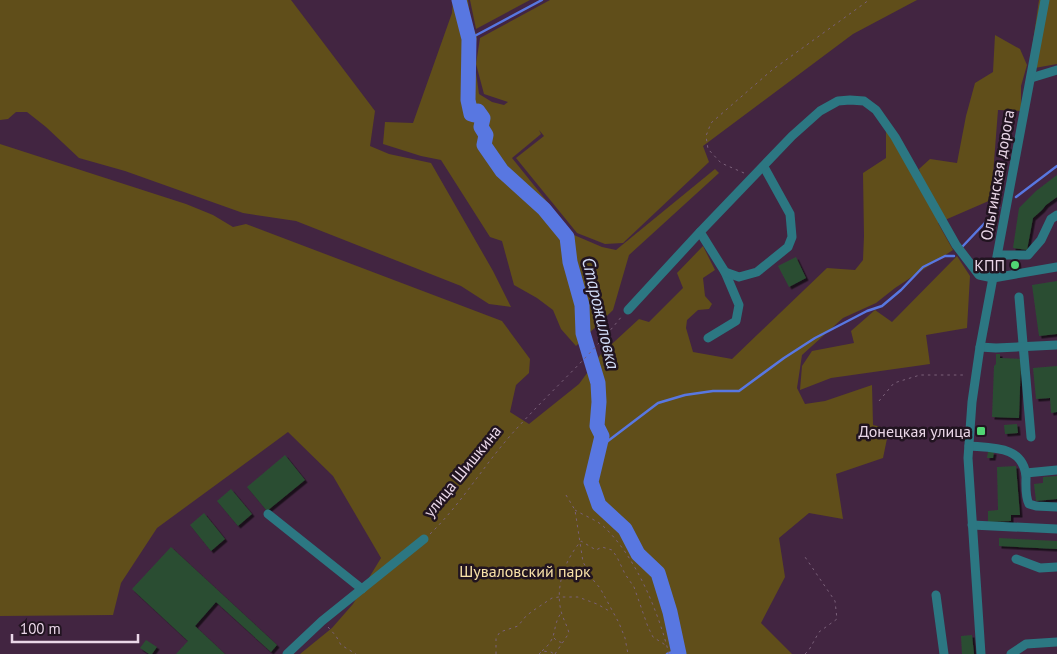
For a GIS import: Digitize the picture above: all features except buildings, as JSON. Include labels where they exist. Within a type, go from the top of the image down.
[{"type":"street","name":"Ольгинская дорога","points":[[981,654],[968,446],[980,347],[1045,0]]},
{"type":"street","points":[[1030,78],[1057,70]]},
{"type":"street","points":[[628,310],[792,136],[820,112],[838,101],[864,102],[876,110],[895,137],[956,245],[979,274],[993,278],[1057,267]]},
{"type":"street","points":[[724,272],[739,277],[757,272],[788,247],[792,237],[790,214],[764,167]]},
{"type":"street","points":[[998,255],[1028,255],[1041,240],[1051,219],[1057,215]]},
{"type":"street","points":[[700,232],[724,272],[739,305],[736,321],[708,338]]},
{"type":"street","points":[[1018,297],[1032,437]]},
{"type":"street","points":[[980,347],[1057,345]]},
{"type":"street","points":[[968,446],[1008,451],[1016,455],[1022,462],[1026,473],[1029,504],[1057,507]]},
{"type":"street","points":[[1026,473],[1057,470]]},
{"type":"street","points":[[268,514],[362,589]]},
{"type":"street","points":[[1011,527],[1022,519]]},
{"type":"street","points":[[972,525],[1057,529]]},
{"type":"street","name":"улица Шишкина","points":[[287,654],[322,621],[424,539]]},
{"type":"street","points":[[1016,559],[1040,568],[1057,567]]},
{"type":"street","points":[[936,595],[944,654]]},
{"type":"street","points":[[1012,654],[1026,644],[1057,642]]},
{"type":"path","points":[[754,176],[721,163],[708,149],[706,136],[711,123],[772,70],[869,0]]},
{"type":"path","name":"улица Шишкина","points":[[424,539],[456,506],[513,432],[608,334],[628,310]]},
{"type":"path","points":[[879,401],[894,383],[920,375],[976,375]]},
{"type":"path","points":[[566,495],[575,510],[583,562],[619,623],[625,638],[628,654]]},
{"type":"path","points":[[575,510],[600,524],[620,544],[645,586],[669,654]]},
{"type":"path","points":[[542,650],[555,654],[569,633],[568,626],[561,612],[559,597],[565,566],[571,552],[581,541]]},
{"type":"path","points":[[581,541],[596,550],[602,547],[612,550],[634,587],[653,637],[667,646]]},
{"type":"path","points":[[805,557],[835,601],[837,619],[819,632],[805,654]]},
{"type":"path","points":[[496,654],[496,638],[500,632],[518,626],[526,616],[552,598],[578,597],[597,604],[613,614]]},
{"type":"path","points":[[539,654],[550,644],[557,618],[561,612]]},
{"type":"path","points":[[322,621],[336,636],[341,645],[356,654]]},
{"type":"path","points":[[553,637],[557,641],[564,643]]},
{"type":"green space","points":[[0,0],[291,0],[375,111],[370,146],[389,154],[431,163],[493,271],[511,307],[489,304],[461,286],[296,221],[243,213],[125,171],[79,158],[27,112],[16,112],[8,119],[0,120]]},
{"type":"green space","points":[[453,0],[468,0],[471,24],[477,36],[474,58],[479,94],[492,102],[504,105],[508,102],[484,94],[476,64],[480,38],[550,0],[917,0],[853,34],[703,146],[709,162],[623,243],[605,244],[577,233],[516,158],[544,136],[539,130],[541,134],[512,158],[574,235],[602,247],[616,250],[715,169],[719,173],[629,255],[613,310],[576,346],[561,329],[553,310],[514,285],[502,241],[490,237],[441,160],[383,144],[385,122],[413,123],[452,13]]},
{"type":"green space","points":[[470,0],[530,0],[476,29]]},
{"type":"green space","points":[[1039,0],[1057,0],[1057,64],[1029,69]]},
{"type":"green space","name":"Шуваловский парк","points":[[995,35],[1020,49],[1027,65],[1021,86],[1021,111],[998,110],[991,200],[938,223],[953,250],[895,288],[876,303],[843,318],[802,355],[797,388],[805,404],[825,401],[872,385],[873,425],[889,429],[883,458],[836,474],[843,519],[809,513],[779,538],[785,577],[761,623],[792,654],[300,654],[332,628],[353,604],[381,558],[333,476],[288,432],[157,528],[121,583],[113,615],[0,616],[0,144],[186,204],[213,215],[233,227],[246,224],[502,321],[530,359],[529,373],[516,385],[510,412],[529,424],[579,384],[601,354],[639,319],[649,322],[683,288],[677,273],[703,246],[715,270],[703,278],[705,296],[712,304],[709,309],[698,310],[687,320],[686,328],[693,352],[732,359],[827,268],[855,270],[863,260],[863,173],[886,158],[886,128],[923,183],[919,169],[930,159],[957,163],[966,116],[975,83],[993,72]]},
{"type":"green space","points":[[957,256],[970,276],[967,328],[926,335],[930,364],[831,378],[800,390],[802,366],[812,351],[854,343],[851,331],[875,310],[892,322]]},
{"type":"waterway","name":"Старожиловка","points":[[459,0],[469,39],[468,100],[471,114],[474,115],[478,111],[483,118],[481,127],[486,135],[484,145],[502,171],[544,209],[567,237],[570,262],[582,305],[583,333],[598,383],[597,426],[602,436],[591,482],[599,505],[625,529],[638,554],[658,573],[670,612],[679,654]]},
{"type":"waterway","points":[[469,39],[542,0]]},
{"type":"waterway","points":[[1016,197],[1057,166]]},
{"type":"waterway","points":[[962,247],[999,208]]},
{"type":"waterway","points":[[600,447],[658,403],[685,395],[713,391],[739,391],[815,338],[867,311],[882,306],[901,290],[923,267],[945,256],[954,256]]},
{"type":"waterway","points":[[667,654],[678,650]]},
{"type":"place","name":"КПП","points":[[1015,265]]},
{"type":"place","name":"Донецкая улица","points":[[981,431]]}]
